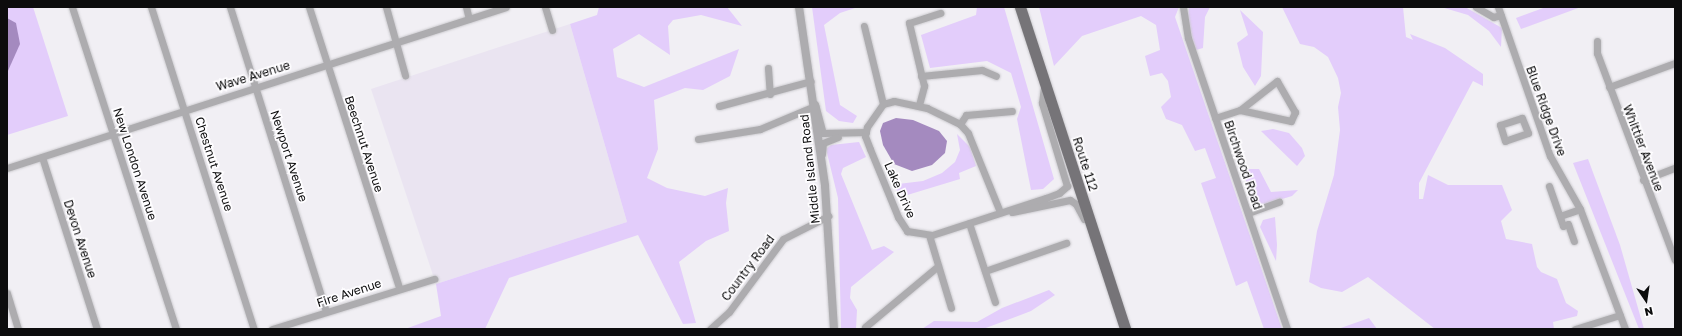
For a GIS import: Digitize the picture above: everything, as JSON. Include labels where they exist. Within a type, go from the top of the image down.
[{"type":"main road","name":"Route 112","points":[[1020,7],[1125,329]]},
{"type":"street","name":"New London Avenue","points":[[72,7],[176,329]]},
{"type":"street","name":"Chestnut Avenue","points":[[152,7],[254,329]]},
{"type":"street","name":"Newport Avenue","points":[[230,7],[326,311]]},
{"type":"street","name":"Beechnut Avenue","points":[[309,7],[399,288]]},
{"type":"street","points":[[386,7],[405,75]]},
{"type":"street","points":[[466,7],[469,19]]},
{"type":"street","name":"Wave Avenue","points":[[7,168],[185,109],[506,7]]},
{"type":"street","points":[[545,7],[552,30]]},
{"type":"street","name":"Middle Island Road","points":[[799,7],[822,155],[828,216],[834,329]]},
{"type":"street","name":"Birchwood Road","points":[[1184,7],[1185,26],[1287,329]]},
{"type":"street","points":[[1476,7],[1493,17],[1501,15]]},
{"type":"street","name":"Blue Ridge Drive","points":[[1498,7],[1555,168],[1580,209],[1625,329]]},
{"type":"street","points":[[919,106],[924,86],[909,23],[940,13]]},
{"type":"street","points":[[864,26],[882,104],[866,134]]},
{"type":"street","name":"Whittier Avenue","points":[[1597,41],[1597,53],[1609,87],[1643,180],[1675,260]]},
{"type":"street","points":[[1609,87],[1675,63]]},
{"type":"street","points":[[768,68],[770,94]]},
{"type":"street","points":[[921,76],[982,70],[996,76]]},
{"type":"street","points":[[719,106],[770,94],[811,81]]},
{"type":"street","points":[[1215,118],[1240,110],[1277,81],[1295,112],[1291,121],[1240,110]]},
{"type":"street","name":"Lake Drive","points":[[866,134],[903,225],[907,231],[930,235],[1059,194],[1067,186],[1042,103],[1045,84]]},
{"type":"street","points":[[882,104],[894,102],[919,106],[960,124],[968,133],[1000,212]]},
{"type":"street","points":[[698,140],[760,129],[815,105],[823,133],[866,134]]},
{"type":"street","points":[[960,124],[966,115],[1012,111]]},
{"type":"street","points":[[1528,133],[1540,129]]},
{"type":"street","points":[[822,155],[823,143],[828,139],[866,134]]},
{"type":"street","name":"Devon Avenue","points":[[42,156],[97,329]]},
{"type":"street","points":[[1643,180],[1675,168]]},
{"type":"street","points":[[1549,186],[1563,226],[1568,224],[1574,241]]},
{"type":"street","name":"Lake Drive","points":[[1000,212],[1030,209],[1062,200],[1076,204],[1102,269],[1107,272]]},
{"type":"street","points":[[1248,213],[1279,202]]},
{"type":"street","points":[[1560,216],[1580,209]]},
{"type":"street","name":"Country Road","points":[[710,329],[729,312],[783,238],[828,216]]},
{"type":"street","points":[[969,223],[995,302]]},
{"type":"street","points":[[930,235],[951,308]]},
{"type":"street","points":[[985,271],[1066,243]]},
{"type":"street","points":[[865,327],[938,266]]},
{"type":"street","name":"Fire Avenue","points":[[272,329],[434,278]]},
{"type":"street","points":[[7,293],[18,329]]},
{"type":"street","points":[[1575,329],[1620,315]]},
{"type":"shaded area","points":[[7,7],[33,7],[68,116],[7,135]]},
{"type":"shaded area","points":[[599,7],[727,7],[742,26],[701,15],[673,20],[668,26],[670,55],[639,34],[613,49],[617,77],[644,87],[739,49],[730,76],[703,90],[685,88],[654,100],[658,149],[647,178],[667,188],[705,196],[728,188],[726,203],[729,231],[706,241],[679,262],[696,323],[683,324],[638,235],[509,278],[485,329],[405,329],[441,316],[436,284],[627,222],[570,24],[597,15]]},
{"type":"shaded area","points":[[812,7],[858,7],[840,13],[824,25],[840,105],[857,116],[853,123],[839,121],[826,111]]},
{"type":"shaded area","points":[[977,7],[1004,7],[1054,179],[1043,189],[1031,190],[1017,119],[1021,107],[1011,73],[987,61],[930,68],[921,35],[976,15]]},
{"type":"shaded area","points":[[1039,7],[1179,7],[1175,17],[1282,329],[1264,329],[1247,281],[1236,286],[1201,183],[1216,178],[1205,148],[1195,151],[1182,125],[1166,119],[1161,107],[1171,97],[1168,81],[1162,73],[1150,76],[1145,56],[1160,50],[1156,25],[1141,16],[1082,36],[1054,66]]},
{"type":"shaded area","points":[[1189,7],[1210,7],[1205,17],[1203,48],[1196,50],[1187,23]]},
{"type":"shaded area","points":[[1282,7],[1403,7],[1406,37],[1413,40],[1410,34],[1445,48],[1483,74],[1483,86],[1473,81],[1419,183],[1419,199],[1423,199],[1428,175],[1448,185],[1502,185],[1512,210],[1501,221],[1506,239],[1532,244],[1537,267],[1541,272],[1557,279],[1566,303],[1578,311],[1577,316],[1553,322],[1554,329],[1435,329],[1368,277],[1342,292],[1321,288],[1309,282],[1317,231],[1334,175],[1340,130],[1338,107],[1341,93],[1338,78],[1328,57],[1314,47],[1300,44]]},
{"type":"shaded area","points":[[1441,7],[1465,7],[1502,28],[1501,47],[1489,31],[1468,15]]},
{"type":"shaded area","points":[[1546,7],[1581,7],[1521,29],[1516,18]]},
{"type":"shaded area","points":[[1240,10],[1263,32],[1261,76],[1255,86],[1243,67],[1237,43],[1248,35]]},
{"type":"shaded area","points":[[7,18],[16,23],[20,44],[7,73]]},
{"type":"shaded area","points":[[570,24],[627,222],[436,284],[371,89]]},
{"type":"shaded area","points":[[896,118],[913,120],[939,131],[947,141],[945,153],[932,165],[912,171],[894,164],[883,145],[880,131],[883,123]]},
{"type":"shaded area","points":[[1273,129],[1289,133],[1302,148],[1305,156],[1297,166],[1261,131]]},
{"type":"shaded area","points":[[957,134],[970,147],[976,166],[959,173],[960,179],[904,196],[894,188],[898,184],[923,181],[942,173],[955,162],[960,150]]},
{"type":"shaded area","points":[[859,142],[866,157],[843,168],[841,174],[872,250],[884,246],[894,252],[851,287],[850,298],[857,310],[856,329],[841,329],[838,198],[826,149],[831,145]]},
{"type":"shaded area","points":[[1588,159],[1620,245],[1644,329],[1639,329],[1573,163]]},
{"type":"shaded area","points":[[1244,169],[1259,169],[1271,192],[1298,190],[1292,196],[1259,206],[1249,197]]},
{"type":"shaded area","points":[[1275,217],[1277,245],[1276,261],[1260,227],[1263,220]]},
{"type":"shaded area","points":[[1049,290],[1055,295],[1031,311],[983,329],[922,329],[934,321],[977,322],[1002,308]]},
{"type":"shaded area","points":[[1369,318],[1377,329],[1338,329]]}]
